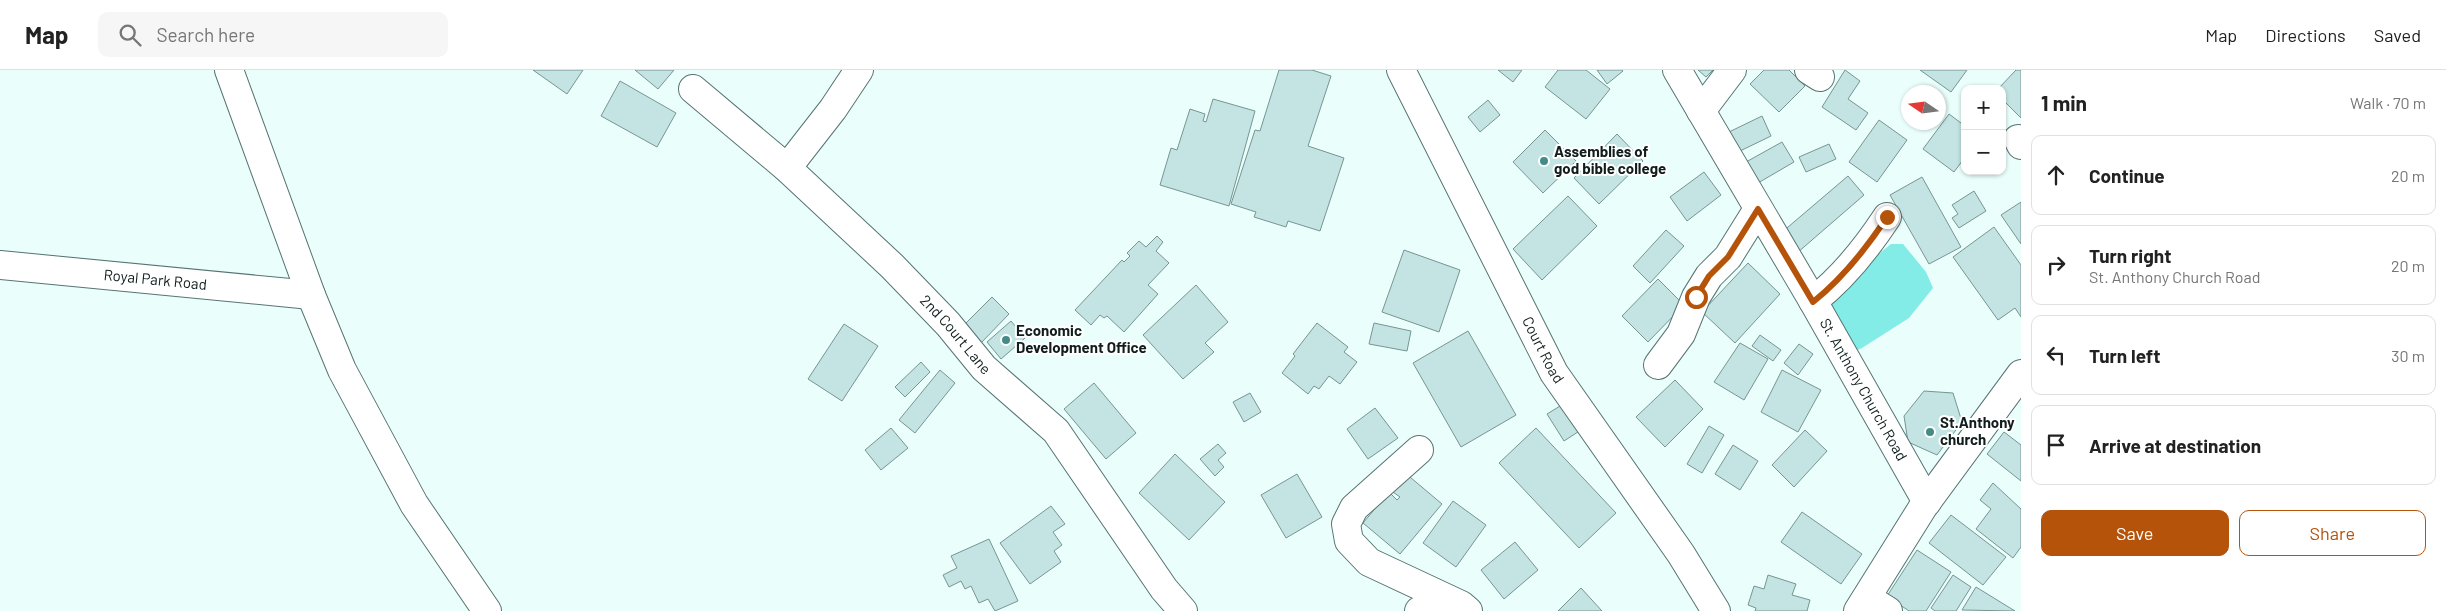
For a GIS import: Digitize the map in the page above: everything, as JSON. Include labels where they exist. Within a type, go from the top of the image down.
[{"type":"street","points":[[229,70],[311,295],[346,377],[414,504],[487,611]]},
{"type":"street","points":[[787,168],[833,108],[859,70]]},
{"type":"street","name":"Court Road","points":[[1401,70],[1554,373],[1681,554],[1716,611]]},
{"type":"street","name":"St. Anthony Church Road","points":[[1678,70],[1813,302],[1926,502]]},
{"type":"street","points":[[1701,111],[1732,70]]},
{"type":"street","name":"2nd Court Lane","points":[[693,89],[787,168],[892,266],[948,324],[984,368],[1056,431],[1164,590],[1183,611]]},
{"type":"street","points":[[1658,366],[1681,334],[1696,297],[1709,276],[1728,257],[1758,209]]},
{"type":"street","points":[[1813,302],[1866,250],[1887,217]]},
{"type":"street","name":"Royal Park Road","points":[[0,265],[311,295]]},
{"type":"street","points":[[1871,607],[1926,502],[2021,374]]},
{"type":"street","points":[[1419,450],[1354,508],[1346,524],[1349,541],[1369,562],[1461,605],[1468,611]]},
{"type":"street","points":[[1419,611],[1444,598]]},
{"type":"shaded area","points":[[1891,244],[1903,244],[1926,272],[1933,288],[1909,318],[1862,348],[1849,354],[1823,298]]},
{"type":"building","points":[[533,70],[583,70],[567,94]]},
{"type":"building","points":[[635,70],[674,70],[658,89]]},
{"type":"building","points":[[1279,70],[1312,70],[1331,76],[1308,146],[1344,158],[1320,231],[1288,221],[1286,227],[1254,217],[1256,212],[1231,204],[1255,130],[1260,131]]},
{"type":"building","points":[[1498,70],[1522,70],[1513,82]]},
{"type":"building","points":[[1558,70],[1586,70],[1610,89],[1586,119],[1545,87]]},
{"type":"building","points":[[1597,70],[1622,70],[1623,71],[1607,84]]},
{"type":"building","points":[[1698,70],[1713,70],[1706,77]]},
{"type":"building","points":[[1764,70],[1789,70],[1805,86],[1779,112],[1750,84]]},
{"type":"building","points":[[1845,70],[1860,81],[1848,99],[1868,113],[1856,130],[1822,107]]},
{"type":"building","points":[[1920,70],[1967,70],[1951,92],[1946,88],[1946,85],[1941,85]]},
{"type":"building","points":[[2016,70],[2021,70],[2021,118],[2006,103],[2006,85],[2002,85]]},
{"type":"building","points":[[620,81],[676,113],[657,147],[601,116]]},
{"type":"building","points":[[1213,99],[1255,111],[1229,206],[1160,185],[1171,148],[1177,150],[1190,109],[1205,114],[1203,121],[1206,122]]},
{"type":"building","points":[[1488,100],[1500,115],[1480,132],[1468,117]]},
{"type":"building","points":[[1949,114],[1961,123],[1961,163],[1954,172],[1923,149],[1937,130],[1946,130],[1946,118]]},
{"type":"building","points":[[1762,116],[1771,136],[1738,152],[1729,132]]},
{"type":"building","points":[[1879,120],[1907,140],[1877,182],[1849,162]]},
{"type":"building","name":"Assemblies of god bible college","points":[[1545,130],[1576,161],[1543,193],[1513,162]]},
{"type":"building","points":[[1617,134],[1643,161],[1599,204],[1574,178]]},
{"type":"building","points":[[1782,142],[1794,162],[1758,183],[1746,162]]},
{"type":"building","points":[[1829,144],[1836,159],[1806,172],[1799,157]]},
{"type":"building","points":[[1704,172],[1721,195],[1687,221],[1670,197]]},
{"type":"building","points":[[1848,176],[1864,195],[1797,253],[1781,233]]},
{"type":"building","points":[[1922,177],[1961,247],[1929,264],[1890,195]]},
{"type":"building","points":[[1974,191],[1986,211],[1959,228],[1952,218],[1958,214],[1952,205]]},
{"type":"building","points":[[1568,196],[1597,226],[1542,280],[1513,249]]},
{"type":"building","points":[[2021,202],[2021,244],[2001,215]]},
{"type":"building","points":[[1994,227],[2021,265],[2021,317],[2015,308],[1998,320],[1953,257]]},
{"type":"building","points":[[1666,230],[1684,246],[1650,283],[1633,266]]},
{"type":"building","points":[[1157,236],[1163,242],[1156,251],[1169,263],[1148,285],[1158,294],[1124,332],[1107,316],[1104,318],[1100,315],[1091,325],[1075,310],[1122,260],[1124,262],[1130,256],[1127,253],[1139,241],[1146,247]]},
{"type":"building","points":[[1404,250],[1460,270],[1439,332],[1382,312]]},
{"type":"building","points":[[1748,263],[1780,294],[1735,343],[1702,312]]},
{"type":"building","points":[[1658,279],[1684,305],[1648,342],[1622,316]]},
{"type":"building","points":[[1196,285],[1228,322],[1205,343],[1214,352],[1183,379],[1143,335]]},
{"type":"building","points":[[992,297],[1009,314],[980,344],[963,326]]},
{"type":"building","name":"Economic Development Office","points":[[1011,321],[1025,338],[1001,359],[987,342]]},
{"type":"building","points":[[1317,323],[1348,347],[1344,352],[1357,362],[1340,384],[1329,376],[1319,389],[1314,386],[1308,394],[1282,373],[1295,356],[1293,354]]},
{"type":"building","points":[[1374,323],[1411,331],[1407,351],[1369,344]]},
{"type":"building","points":[[844,324],[878,346],[842,401],[808,379]]},
{"type":"building","points":[[1468,331],[1516,415],[1461,447],[1413,363]]},
{"type":"building","points":[[1760,335],[1781,350],[1773,361],[1752,346]]},
{"type":"building","points":[[1740,343],[1768,359],[1744,400],[1714,382]]},
{"type":"building","points":[[1799,344],[1813,354],[1798,375],[1784,363]]},
{"type":"building","points":[[921,362],[930,372],[905,397],[895,387]]},
{"type":"building","points":[[940,370],[955,383],[915,433],[899,420]]},
{"type":"building","points":[[1782,370],[1821,390],[1798,432],[1761,412]]},
{"type":"building","points":[[1675,380],[1703,409],[1665,447],[1636,417]]},
{"type":"building","points":[[1094,383],[1136,433],[1106,459],[1064,409]]},
{"type":"building","name":"St.Anthony church","points":[[1924,391],[1953,393],[1962,422],[1937,455],[1908,442],[1904,416]]},
{"type":"building","points":[[1250,393],[1261,412],[1244,422],[1233,402]]},
{"type":"building","points":[[1565,403],[1581,430],[1564,441],[1547,414]]},
{"type":"building","points":[[1375,408],[1398,438],[1368,459],[1347,429]]},
{"type":"building","points":[[1709,426],[1724,435],[1702,473],[1687,464]]},
{"type":"building","points":[[891,428],[908,448],[881,470],[865,450]]},
{"type":"building","points":[[1536,428],[1616,513],[1579,548],[1499,463]]},
{"type":"building","points":[[1805,430],[1827,451],[1794,487],[1772,465]]},
{"type":"building","points":[[2004,432],[2021,445],[2021,481],[1987,454]]},
{"type":"building","points":[[1218,444],[1226,453],[1218,460],[1224,467],[1215,476],[1200,459]]},
{"type":"building","points":[[1733,445],[1758,461],[1740,490],[1715,474]]},
{"type":"building","points":[[1175,454],[1225,502],[1189,540],[1139,493]]},
{"type":"building","points":[[1404,472],[1442,504],[1400,554],[1363,523],[1389,492],[1397,500],[1400,497],[1390,490]]},
{"type":"building","points":[[1297,474],[1322,517],[1286,538],[1261,495]]},
{"type":"building","points":[[1993,483],[2021,509],[2021,547],[2013,558],[1976,529],[1991,509],[1980,500]]},
{"type":"building","points":[[1453,501],[1486,525],[1456,567],[1423,543]]},
{"type":"building","points":[[1051,506],[1065,524],[1053,532],[1062,545],[1054,551],[1061,562],[1030,584],[1000,543]]},
{"type":"building","points":[[1802,512],[1862,554],[1841,584],[1781,542]]},
{"type":"building","points":[[1951,515],[2006,557],[1983,585],[1929,543]]},
{"type":"building","points":[[989,539],[1018,601],[995,611],[988,599],[979,603],[971,586],[965,589],[961,581],[949,587],[943,575],[957,568],[951,556]]},
{"type":"building","points":[[1515,542],[1538,570],[1504,599],[1481,570]]},
{"type":"building","points":[[1917,550],[1951,572],[1926,611],[1909,611],[1887,596]]},
{"type":"building","points":[[1768,575],[1796,584],[1792,595],[1810,600],[1807,611],[1755,611],[1756,608],[1748,605],[1754,586],[1764,589]]},
{"type":"building","points":[[1953,575],[1971,587],[1956,611],[1935,611],[1931,608]]},
{"type":"building","points":[[1976,587],[2015,611],[1962,610]]},
{"type":"building","points":[[1581,588],[1602,611],[1558,611]]},
{"type":"place","name":"Assemblies of god bible college","points":[[1544,161]]},
{"type":"place","name":"Economic Development Office","points":[[1006,340]]},
{"type":"place","name":"St.Anthony church","points":[[1930,432]]},
{"type":"route","points":[[1696,297],[1709,276],[1728,257],[1758,209],[1813,302],[1866,250],[1887,217]]}]
